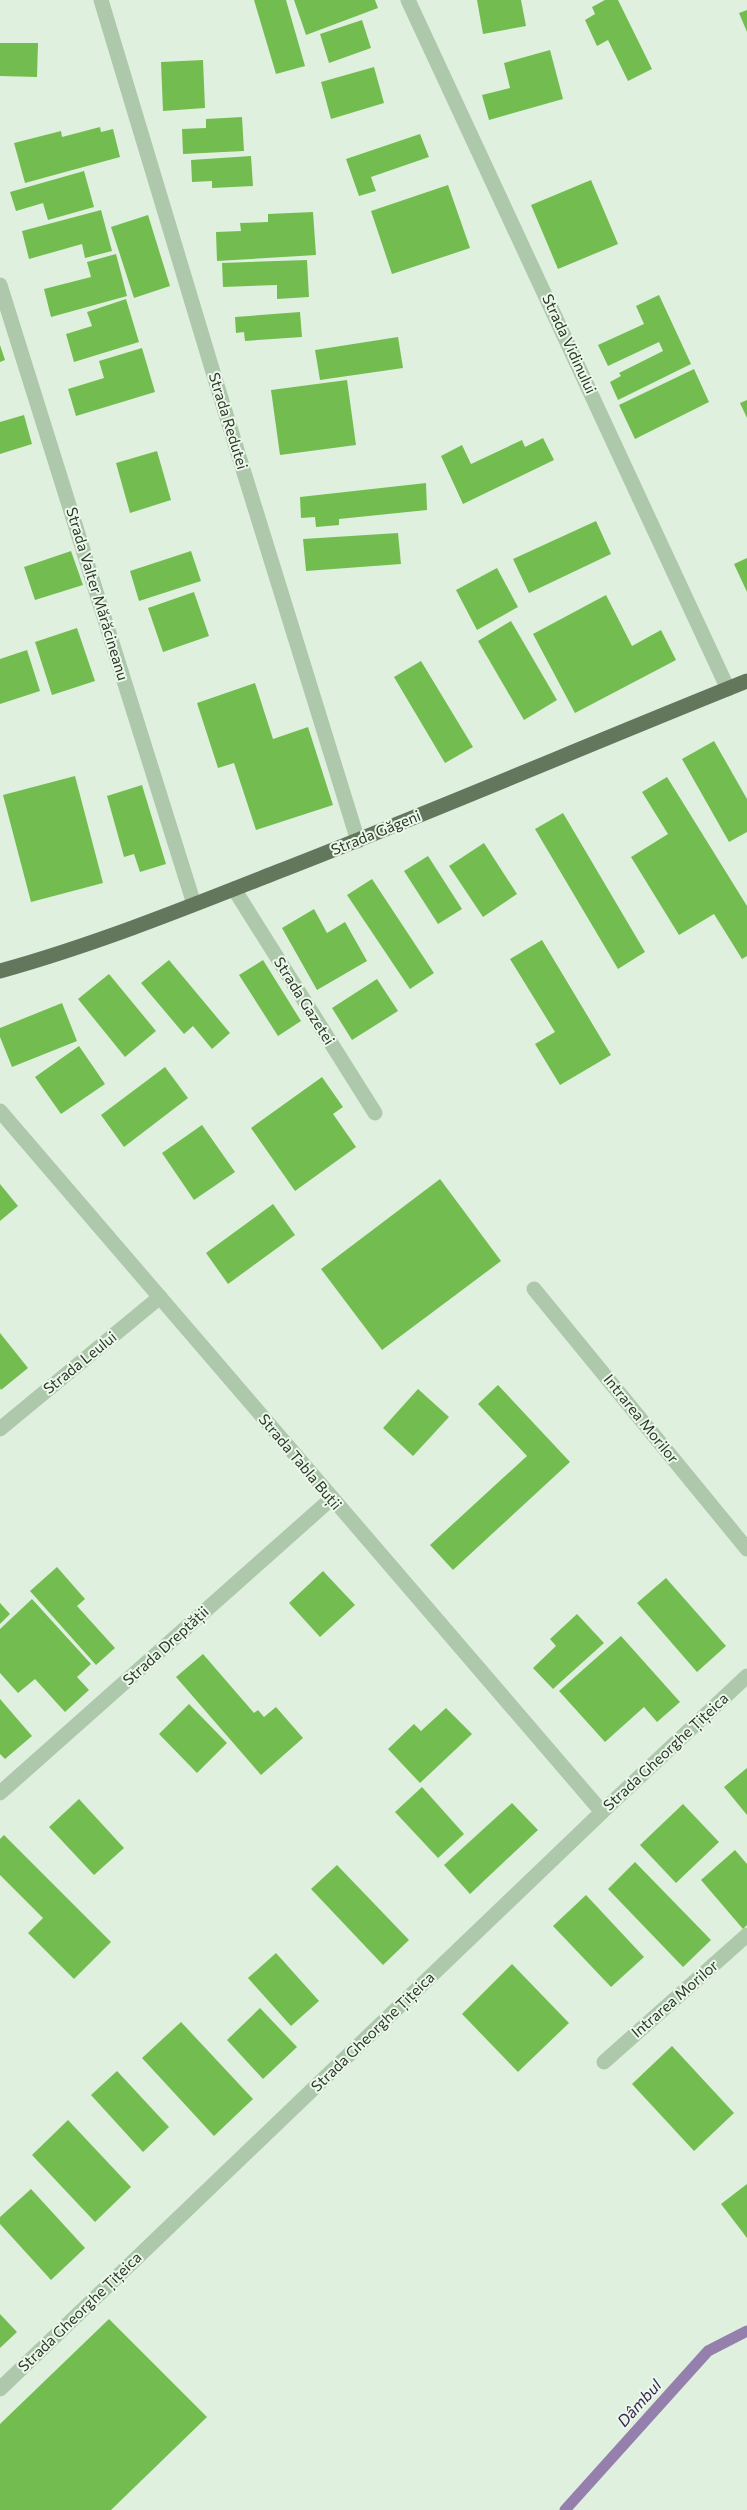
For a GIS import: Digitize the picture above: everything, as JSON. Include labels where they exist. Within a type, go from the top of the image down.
[{"type":"main road","name":"Strada Găgeni","points":[[0,971],[70,950],[358,841],[747,681]]},
{"type":"street","name":"Strada Redutei","points":[[101,0],[216,382],[358,841]]},
{"type":"street","name":"Strada Vidinului","points":[[408,0],[728,689]]},
{"type":"street","name":"Strada Valter Mărăcineanu","points":[[0,285],[194,904]]},
{"type":"street","name":"Strada Gazetei","points":[[234,889],[374,1114]]},
{"type":"street","name":"Strada Tabla Buții","points":[[0,1111],[331,1499],[602,1812]]},
{"type":"street","name":"Intrarea Morilor","points":[[534,1289],[747,1549]]},
{"type":"street","name":"Strada Leului","points":[[0,1429],[160,1297]]},
{"type":"street","name":"Strada Dreptății","points":[[0,1793],[331,1499]]},
{"type":"street","name":"Strada Gheorghe Țițeica","points":[[0,2389],[602,1812],[747,1676]]},
{"type":"street","name":"Intrarea Morilor","points":[[604,2062],[747,1936]]},
{"type":"building","points":[[254,0],[286,0],[305,66],[276,74]]},
{"type":"building","points":[[294,0],[375,0],[378,8],[306,35]]},
{"type":"building","points":[[477,0],[521,0],[526,26],[483,34]]},
{"type":"building","points":[[605,0],[618,0],[652,69],[628,81],[608,40],[597,46],[585,20],[595,14],[592,7]]},
{"type":"building","points":[[747,10],[747,32],[739,13]]},
{"type":"building","points":[[362,20],[371,48],[329,63],[320,34]]},
{"type":"building","points":[[0,43],[38,43],[37,77],[0,76]]},
{"type":"building","points":[[550,50],[563,99],[489,120],[482,95],[510,88],[504,63]]},
{"type":"building","points":[[203,60],[205,108],[163,111],[161,62]]},
{"type":"building","points":[[374,67],[384,103],[331,119],[321,82]]},
{"type":"building","points":[[242,117],[244,151],[183,154],[182,129],[206,128],[206,119]]},
{"type":"building","points":[[100,127],[101,132],[113,129],[120,157],[25,183],[14,143],[61,131],[62,137]]},
{"type":"building","points":[[420,134],[429,157],[371,177],[376,191],[359,196],[346,159]]},
{"type":"building","points":[[251,156],[253,186],[212,188],[212,181],[192,182],[191,160]]},
{"type":"building","points":[[84,171],[94,207],[48,220],[43,203],[16,211],[10,192]]},
{"type":"building","points":[[591,180],[618,244],[558,269],[531,205]]},
{"type":"building","points":[[448,185],[470,248],[392,274],[371,211]]},
{"type":"building","points":[[101,210],[112,251],[85,258],[82,244],[29,259],[22,231]]},
{"type":"building","points":[[313,212],[316,255],[217,261],[216,232],[241,231],[240,223],[268,222],[268,214]]},
{"type":"building","points":[[148,215],[170,286],[134,298],[111,227]]},
{"type":"building","points":[[116,254],[127,296],[51,317],[44,289],[91,277],[87,262]]},
{"type":"building","points":[[307,260],[309,297],[277,299],[277,285],[223,287],[222,263]]},
{"type":"building","points":[[659,295],[691,364],[618,400],[610,382],[621,376],[619,373],[663,351],[659,342],[608,366],[598,345],[644,324],[636,306]]},
{"type":"building","points":[[126,299],[139,342],[74,362],[66,334],[92,326],[87,312]]},
{"type":"building","points":[[300,312],[302,337],[245,341],[244,332],[236,333],[235,317]]},
{"type":"building","points":[[398,337],[403,368],[320,380],[315,350]]},
{"type":"building","points":[[0,345],[5,360],[0,362]]},
{"type":"building","points":[[142,348],[155,392],[76,416],[68,389],[104,378],[99,361]]},
{"type":"building","points":[[694,369],[709,402],[635,439],[619,405]]},
{"type":"building","points":[[347,380],[356,445],[280,455],[271,390]]},
{"type":"building","points":[[747,400],[747,418],[740,403]]},
{"type":"building","points":[[24,415],[32,444],[0,454],[0,422]]},
{"type":"building","points":[[543,438],[554,460],[463,504],[441,456],[462,445],[471,464],[522,440],[525,447]]},
{"type":"building","points":[[157,451],[171,500],[130,513],[116,463]]},
{"type":"building","points":[[426,483],[427,510],[339,519],[339,525],[316,527],[315,517],[301,518],[300,497]]},
{"type":"building","points":[[596,521],[611,554],[529,593],[513,559]]},
{"type":"building","points":[[398,533],[401,564],[306,571],[303,539]]},
{"type":"building","points":[[71,551],[83,585],[35,600],[24,567]]},
{"type":"building","points":[[191,551],[201,581],[139,601],[130,571]]},
{"type":"building","points":[[747,558],[747,592],[734,564]]},
{"type":"building","points":[[497,568],[518,607],[477,630],[456,590]]},
{"type":"building","points":[[194,592],[209,636],[163,652],[148,608]]},
{"type":"building","points":[[606,595],[632,646],[661,630],[676,660],[575,713],[533,634]]},
{"type":"building","points":[[511,621],[557,700],[524,720],[478,641]]},
{"type":"building","points":[[77,628],[95,681],[52,695],[35,642]]},
{"type":"building","points":[[27,650],[40,691],[0,704],[0,659]]},
{"type":"building","points":[[421,661],[473,747],[445,763],[394,677]]},
{"type":"building","points":[[255,683],[273,739],[308,727],[333,805],[256,830],[234,763],[218,768],[197,703]]},
{"type":"building","points":[[714,741],[747,799],[747,832],[729,842],[682,759]]},
{"type":"building","points":[[75,776],[103,883],[31,902],[3,795]]},
{"type":"building","points":[[667,777],[747,906],[747,956],[742,959],[714,914],[679,935],[631,857],[668,834],[642,792]]},
{"type":"building","points":[[142,785],[166,864],[140,872],[134,854],[124,857],[107,796]]},
{"type":"building","points":[[563,813],[645,952],[618,969],[535,829]]},
{"type":"building","points":[[484,843],[517,894],[483,917],[449,866]]},
{"type":"building","points":[[428,856],[462,909],[438,924],[404,871]]},
{"type":"building","points":[[372,879],[434,973],[410,989],[347,895]]},
{"type":"building","points":[[314,909],[327,933],[345,922],[367,961],[317,990],[282,928]]},
{"type":"building","points":[[542,940],[611,1055],[560,1085],[535,1044],[555,1032],[510,959]]},
{"type":"building","points":[[169,960],[230,1033],[212,1049],[193,1026],[184,1034],[141,983]]},
{"type":"building","points":[[263,960],[301,1021],[278,1036],[239,975]]},
{"type":"building","points":[[109,974],[156,1031],[125,1057],[78,999]]},
{"type":"building","points":[[377,979],[398,1011],[352,1040],[332,1008]]},
{"type":"building","points":[[62,1003],[77,1041],[12,1067],[0,1037],[0,1028]]},
{"type":"building","points":[[79,1046],[105,1084],[61,1114],[35,1077]]},
{"type":"building","points":[[165,1067],[188,1098],[124,1147],[101,1115]]},
{"type":"building","points":[[322,1077],[343,1107],[333,1114],[356,1147],[295,1191],[251,1128]]},
{"type":"building","points":[[202,1125],[235,1172],[194,1200],[162,1153]]},
{"type":"building","points":[[440,1179],[501,1261],[382,1350],[321,1269]]},
{"type":"building","points":[[0,1184],[18,1206],[0,1221]]},
{"type":"building","points":[[273,1204],[295,1235],[228,1284],[206,1253]]},
{"type":"building","points":[[0,1333],[28,1368],[1,1390],[0,1388]]},
{"type":"building","points":[[498,1385],[570,1462],[453,1570],[430,1545],[527,1456],[478,1404]]},
{"type":"building","points":[[418,1389],[449,1417],[413,1456],[383,1428]]},
{"type":"building","points":[[57,1567],[85,1599],[77,1606],[115,1648],[96,1665],[30,1591]]},
{"type":"building","points":[[323,1571],[355,1605],[320,1637],[289,1603]]},
{"type":"building","points":[[666,1578],[726,1646],[697,1672],[637,1603]]},
{"type":"building","points":[[32,1599],[91,1664],[77,1677],[89,1690],[65,1712],[35,1679],[18,1693],[0,1673],[0,1629]]},
{"type":"building","points":[[0,1603],[10,1614],[0,1624]]},
{"type":"building","points":[[577,1614],[604,1643],[553,1689],[533,1668],[556,1646],[550,1639]]},
{"type":"building","points":[[621,1636],[680,1702],[657,1722],[644,1707],[605,1742],[559,1691]]},
{"type":"building","points":[[203,1654],[254,1713],[258,1710],[264,1717],[276,1707],[303,1738],[261,1775],[176,1677]]},
{"type":"building","points":[[0,1699],[32,1736],[5,1759],[0,1754]]},
{"type":"building","points":[[189,1704],[227,1743],[197,1773],[159,1734]]},
{"type":"building","points":[[446,1708],[472,1734],[420,1783],[388,1749],[414,1724],[421,1731]]},
{"type":"building","points":[[747,1768],[747,1815],[724,1787]]},
{"type":"building","points":[[422,1787],[464,1834],[438,1858],[395,1812]]},
{"type":"building","points":[[79,1799],[124,1848],[94,1875],[49,1827]]},
{"type":"building","points":[[512,1803],[538,1830],[470,1894],[444,1865]]},
{"type":"building","points":[[683,1804],[719,1842],[676,1883],[640,1845]]},
{"type":"building","points":[[4,1835],[111,1942],[74,1979],[28,1933],[43,1918],[0,1875],[0,1839]]},
{"type":"building","points":[[735,1850],[747,1864],[747,1925],[743,1929],[701,1880]]},
{"type":"building","points":[[635,1862],[711,1940],[683,1967],[608,1889]]},
{"type":"building","points":[[337,1865],[409,1940],[383,1965],[311,1889]]},
{"type":"building","points":[[586,1895],[644,1957],[611,1987],[553,1926]]},
{"type":"building","points":[[276,1953],[319,2001],[291,2026],[248,1978]]},
{"type":"building","points":[[512,1964],[569,2023],[518,2072],[462,2014]]},
{"type":"building","points":[[260,2008],[297,2047],[263,2079],[227,2040]]},
{"type":"building","points":[[181,2022],[253,2099],[214,2136],[142,2058]]},
{"type":"building","points":[[672,2046],[734,2113],[694,2151],[632,2084]]},
{"type":"building","points":[[117,2071],[169,2127],[143,2152],[91,2095]]},
{"type":"building","points":[[68,2120],[131,2187],[95,2222],[32,2155]]},
{"type":"building","points":[[747,2184],[747,2238],[721,2204]]},
{"type":"building","points":[[31,2189],[85,2248],[51,2280],[0,2224],[0,2217]]},
{"type":"building","points":[[0,2314],[17,2332],[0,2348]]},
{"type":"building","points":[[109,2319],[207,2417],[111,2510],[0,2510],[0,2424]]},
{"type":"waterway","name":"Dâmbul","points":[[565,2510],[708,2351],[747,2331]]}]
